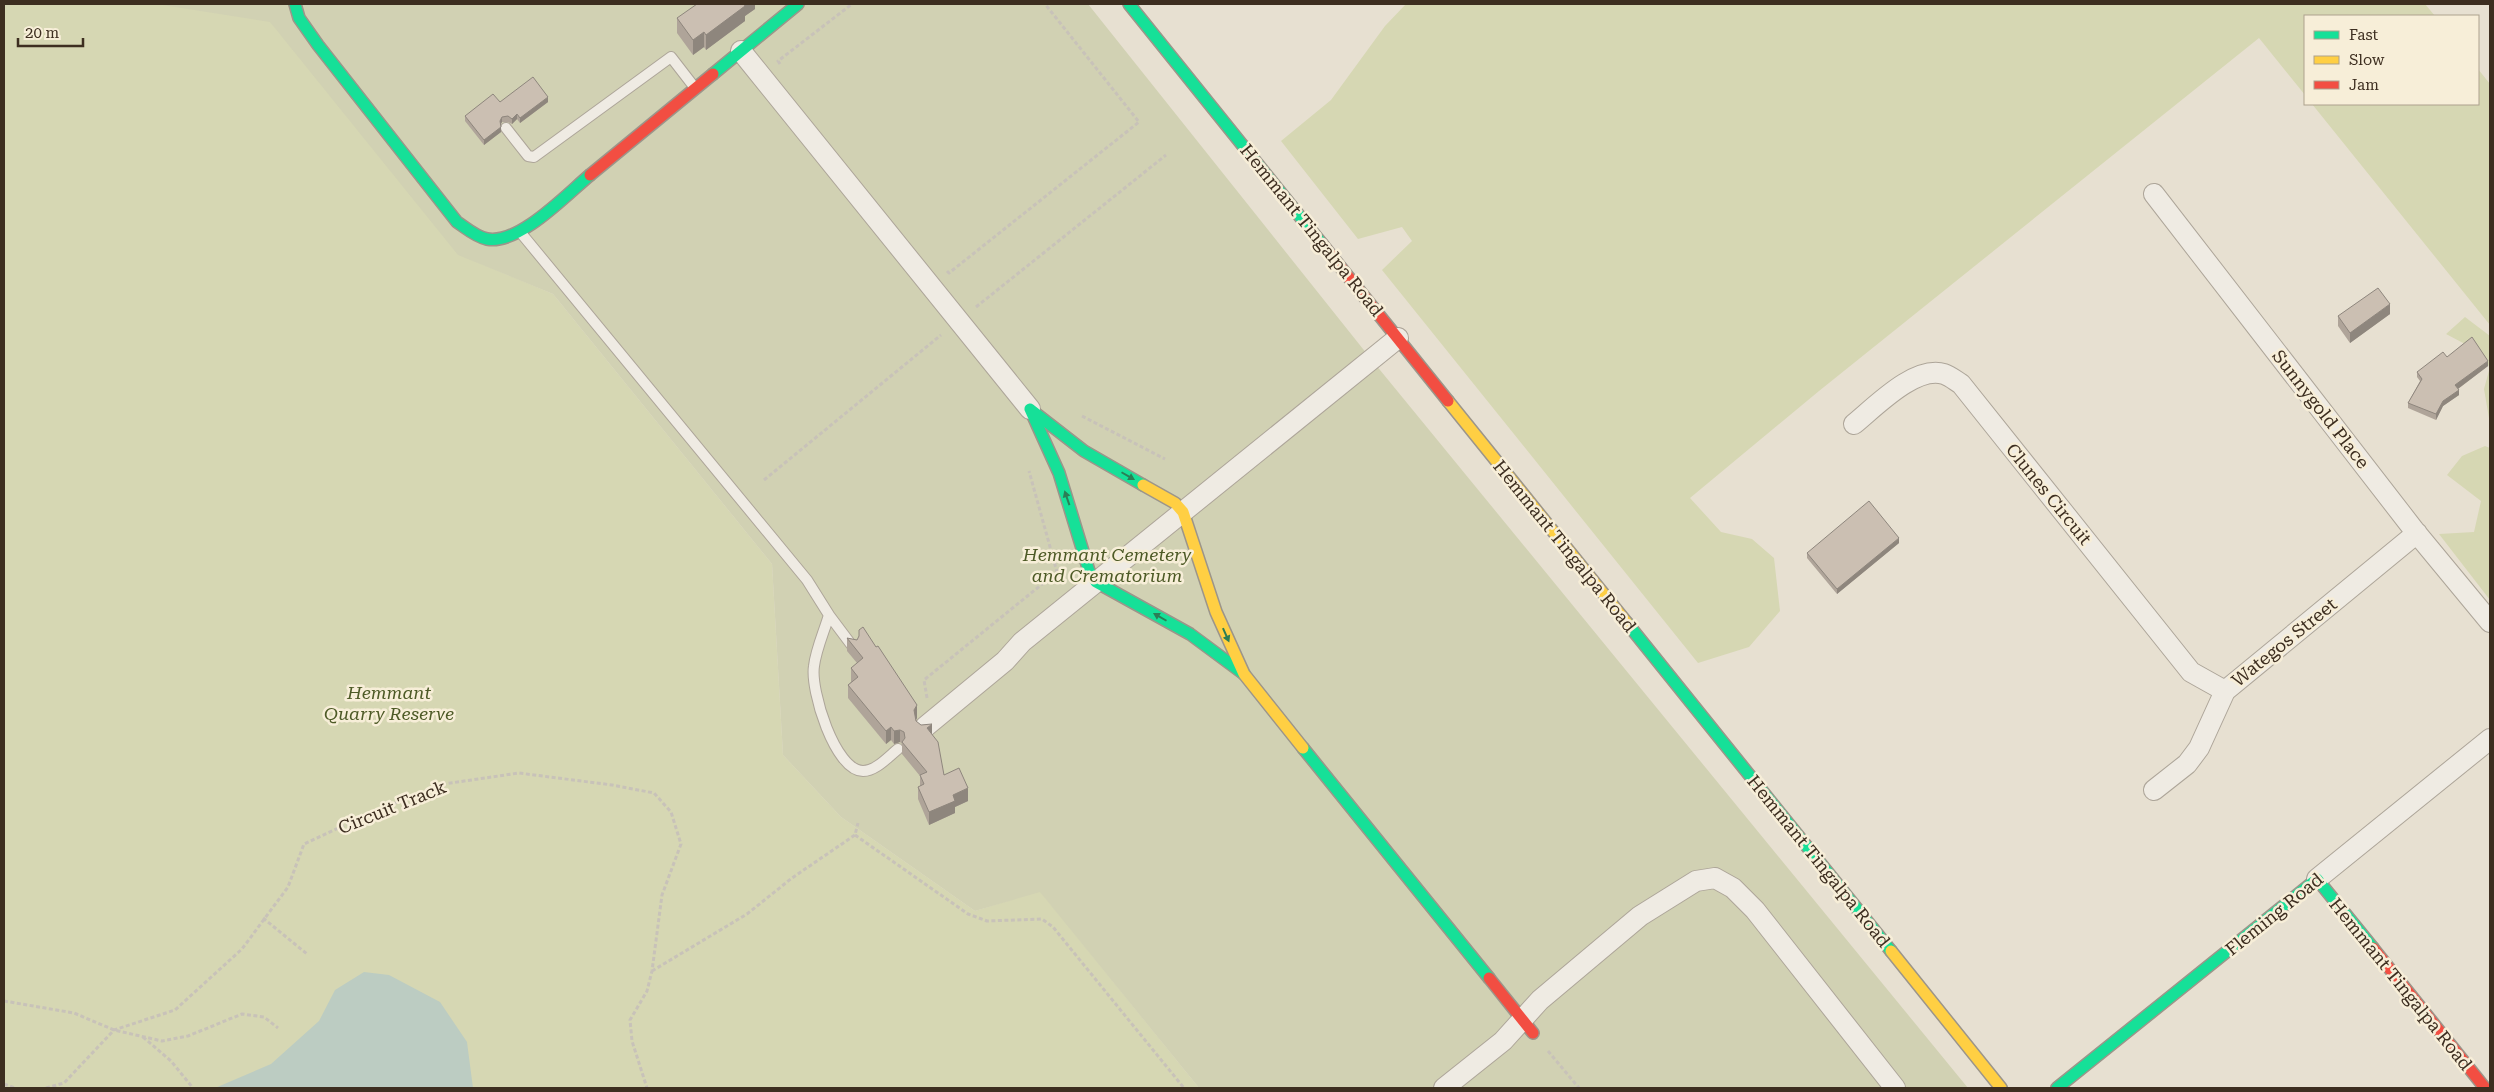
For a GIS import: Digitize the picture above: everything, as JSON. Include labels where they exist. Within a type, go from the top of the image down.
[{"type":"street","points":[[295,4],[299,18],[318,45],[457,222],[480,239],[501,240],[520,232],[798,4]]},
{"type":"street","name":"Hemmant Tingalpa Road","points":[[1129,4],[2001,1088]]},
{"type":"street","points":[[741,51],[1030,409],[1084,451],[1175,503],[1183,512],[1216,612],[1244,674],[1528,1027]]},
{"type":"street","name":"Sunnygold Place","points":[[2154,194],[2417,533],[2490,622]]},
{"type":"street","points":[[924,727],[1005,661],[1022,642],[1398,338]]},
{"type":"street","name":"Clunes Circuit","points":[[1854,424],[1904,384],[1920,375],[1943,374],[1961,384],[2191,672],[2225,691]]},
{"type":"street","points":[[1030,409],[1059,473],[1089,571],[1096,582],[1190,634],[1244,674]]},
{"type":"street","points":[[1059,473],[1070,460],[1084,451]]},
{"type":"street","name":"Wategos Street","points":[[2154,790],[2187,764],[2199,748],[2225,691],[2417,533]]},
{"type":"street","points":[[1190,634],[1204,625],[1216,612]]},
{"type":"street","name":"Fleming Road","points":[[2058,1088],[2490,739]]},
{"type":"street","points":[[1444,1088],[1503,1041],[1528,1027],[1540,1000],[1640,916],[1696,881],[1715,878],[1733,888],[1754,910],[1895,1088]]},
{"type":"street","name":"Hemmant Tingalpa Road","points":[[2317,879],[2485,1088]]},
{"type":"lane","points":[[506,128],[528,156],[534,157],[671,57],[696,89]]},
{"type":"lane","points":[[520,232],[807,580],[829,615],[853,647]]},
{"type":"lane","points":[[829,615],[813,668],[823,716],[836,752],[847,766],[864,771],[875,768],[898,749]]},
{"type":"path","points":[[784,69],[778,61],[852,4]]},
{"type":"path","points":[[932,286],[1139,122],[1045,4]]},
{"type":"path","points":[[976,307],[1166,155]]},
{"type":"path","points":[[943,266],[954,280]]},
{"type":"path","points":[[971,300],[982,314]]},
{"type":"path","points":[[936,328],[947,343]]},
{"type":"path","points":[[764,480],[942,335]]},
{"type":"path","points":[[1078,414],[1165,459]]},
{"type":"path","points":[[940,714],[927,698],[924,680],[1057,572],[1028,468]]},
{"type":"path","name":"Circuit Track","points":[[46,1088],[64,1083],[114,1030],[175,1010],[242,949],[263,918],[288,887],[304,844],[375,811],[444,784],[519,773],[612,785],[654,793],[671,812],[680,844],[662,895],[652,971],[647,991],[630,1020],[632,1041],[647,1088]]},
{"type":"path","points":[[652,971],[747,914],[792,878],[855,835],[858,823]]},
{"type":"path","points":[[855,835],[968,914],[987,921],[1042,919],[1053,927],[1184,1088]]},
{"type":"path","points":[[263,918],[307,954]]},
{"type":"path","points":[[4,1001],[74,1013],[114,1030],[162,1041],[188,1036],[242,1014],[264,1017],[278,1028]]},
{"type":"path","points":[[1528,1027],[1579,1088]]},
{"type":"path","points":[[142,1036],[171,1061],[193,1088]]},
{"type":"path","points":[[4,1084],[14,1088]]},
{"type":"green space","name":"Hemmant Quarry Reserve","points":[[4,4],[267,4],[458,254],[553,294],[772,564],[783,755],[841,817],[975,911],[1040,891],[1199,1088],[4,1088]]},
{"type":"green space","name":"Hemmant Cemetery and Crematorium","points":[[156,4],[1088,4],[1371,359],[1968,1088],[1199,1088],[1040,892],[975,911],[841,817],[783,755],[772,564],[553,294],[458,255],[270,22]]},
{"type":"green space","points":[[1406,4],[2425,4],[2434,15],[2304,15],[2304,94],[2259,38],[1819,391],[1690,498],[1721,532],[1752,539],[1774,558],[1780,611],[1749,647],[1698,663],[1382,270],[1412,241],[1402,227],[1358,239],[1281,141],[1331,100],[1385,26]]},
{"type":"green space","points":[[2479,70],[2490,84],[2490,325],[2313,105],[2479,105]]},
{"type":"green space","points":[[2465,317],[2490,336],[2490,367],[2465,344],[2446,334]]},
{"type":"green space","points":[[2490,367],[2490,424],[2484,389]]},
{"type":"green space","points":[[2485,446],[2490,448],[2490,600],[2439,534],[2474,532],[2481,501],[2447,475],[2462,456]]},
{"type":"shaded area","points":[[364,972],[389,975],[440,1002],[467,1042],[473,1088],[215,1088],[271,1064],[319,1021],[335,990]]},
{"type":"building","points":[[697,4],[744,4],[745,6],[706,35],[704,32],[693,40],[677,18]]},
{"type":"building","points":[[533,77],[548,97],[520,118],[517,114],[512,119],[508,116],[502,117],[500,121],[501,127],[484,140],[465,116],[493,94],[500,102]]},
{"type":"building","points":[[2378,288],[2390,304],[2350,333],[2338,316]]},
{"type":"building","points":[[2472,337],[2488,361],[2455,385],[2459,390],[2443,401],[2436,414],[2408,403],[2422,379],[2417,372],[2443,352],[2447,357]]},
{"type":"building","points":[[1869,501],[1899,538],[1837,589],[1807,553]]},
{"type":"building","points":[[863,627],[876,647],[878,646],[917,705],[914,710],[916,721],[921,725],[932,724],[927,728],[938,742],[944,775],[959,768],[968,788],[953,795],[955,801],[929,812],[918,787],[924,784],[920,775],[927,772],[902,742],[905,738],[904,732],[900,730],[894,731],[891,727],[886,731],[848,685],[858,677],[851,668],[863,658],[847,638],[857,640],[859,630]]},
{"type":"traffic: fast","points":[[295,4],[299,18],[318,45],[457,222],[475,234],[487,239],[500,239],[527,227],[542,217],[590,175]]},
{"type":"traffic: fast","points":[[713,74],[798,4]]},
{"type":"traffic: fast","points":[[1129,4],[1322,244]]},
{"type":"traffic: fast","points":[[1143,485],[1084,451],[1030,409],[1059,473],[1089,571],[1096,582],[1190,634],[1244,674]]},
{"type":"traffic: fast","points":[[1627,623],[1891,951]]},
{"type":"traffic: fast","points":[[1303,748],[1489,978]]},
{"type":"traffic: fast","points":[[2057,1088],[2317,879],[2373,948]]},
{"type":"traffic: slow","points":[[1448,401],[1627,623]]},
{"type":"traffic: slow","points":[[1143,485],[1175,503],[1183,512],[1216,612],[1244,674],[1303,748]]},
{"type":"traffic: slow","points":[[1891,951],[2001,1088]]},
{"type":"traffic: jam","points":[[590,175],[713,74]]},
{"type":"traffic: jam","points":[[1322,244],[1448,401]]},
{"type":"traffic: jam","points":[[2373,948],[2485,1088]]},
{"type":"traffic: jam","points":[[1489,978],[1533,1033]]}]
